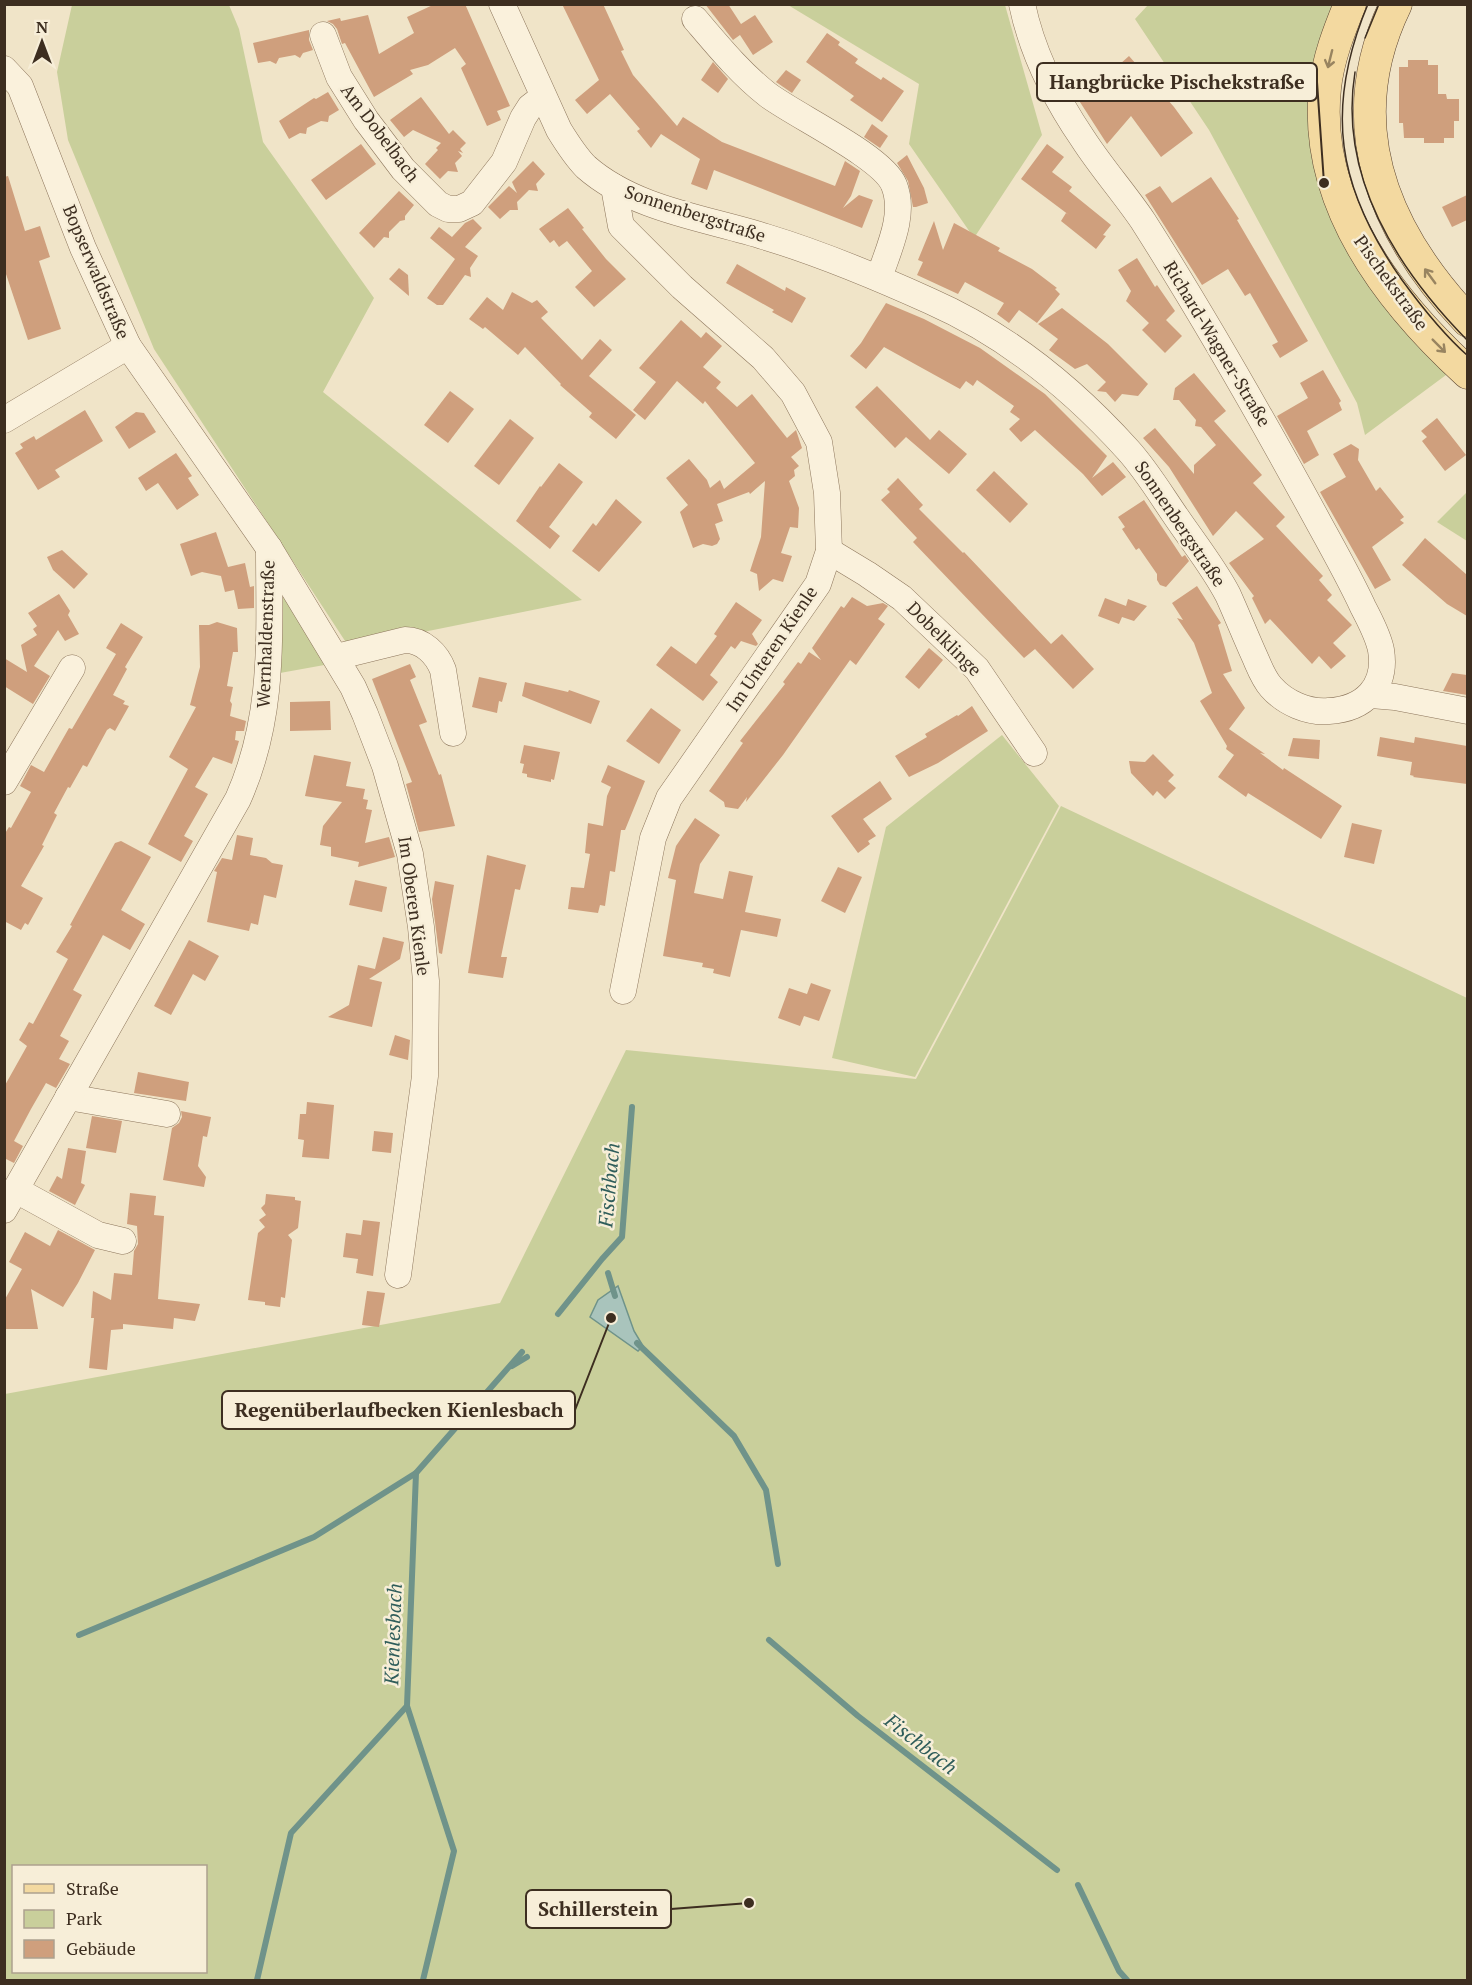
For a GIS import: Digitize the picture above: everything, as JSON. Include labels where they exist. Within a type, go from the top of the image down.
[{"type":"main road","name":"Pischekstraße","points":[[1350,4],[1334,45],[1325,88],[1325,138],[1339,198],[1357,239],[1380,275],[1415,320],[1467,373]]},
{"type":"main road","name":"Pischekstraße","points":[[1396,4],[1382,38],[1372,82],[1371,131],[1378,175],[1392,215],[1417,259],[1467,321]]},
{"type":"street","name":"Sonnenbergstraße","points":[[502,4],[559,130],[578,159],[600,178],[633,197],[655,205],[769,238],[879,278],[934,302],[997,336],[1045,370],[1104,423],[1149,477],[1218,578],[1263,676],[1276,692],[1300,707],[1320,711],[1350,708],[1371,695]]},
{"type":"street","name":"Richard-Wagner-Straße","points":[[1022,4],[1028,31],[1051,85],[1082,138],[1140,217],[1250,396],[1350,580],[1374,630],[1381,651],[1382,662],[1371,695]]},
{"type":"street","points":[[695,19],[726,56],[754,83],[783,105],[862,153],[888,175],[894,186],[897,219],[879,278]]},
{"type":"street","name":"Am Dobelbach","points":[[322,35],[339,77],[366,120],[403,169],[438,204],[448,208],[459,209],[472,203],[504,162],[530,107],[543,97]]},
{"type":"street","name":"Bopserwaldstraße","points":[[4,69],[20,86],[83,248],[128,346],[4,420]]},
{"type":"street","name":"Im Unteren Kienle","points":[[614,187],[621,226],[682,287],[764,358],[793,393],[819,442],[827,493],[828,551],[818,584],[669,798],[653,838],[623,991]]},
{"type":"street","name":"Wernhaldenstraße","points":[[123,1241],[98,1235],[10,1200],[238,799],[261,734],[269,671],[269,548],[128,346]]},
{"type":"street","name":"Im Oberen Kienle","points":[[269,548],[336,657],[365,714],[385,766],[410,854],[426,981],[425,1076],[398,1275]]},
{"type":"street","name":"Dobelklinge","points":[[828,551],[902,598],[977,669],[1034,753]]},
{"type":"street","points":[[336,657],[405,640],[412,640],[423,645],[439,661],[443,670],[453,733]]},
{"type":"street","points":[[4,782],[72,668]]},
{"type":"street","points":[[1371,695],[1395,697],[1467,711]]},
{"type":"street","points":[[68,1097],[167,1114]]},
{"type":"green space","points":[[72,5],[229,5],[239,29],[263,142],[374,298],[323,392],[582,600],[349,647],[154,349],[68,140],[57,72]]},
{"type":"green space","points":[[788,5],[1005,5],[1042,135],[974,238],[909,144],[919,84]]},
{"type":"green space","points":[[1148,5],[1335,5],[1309,94],[1317,169],[1358,267],[1446,375],[1365,435],[1357,403],[1209,130],[1135,19]]},
{"type":"green space","points":[[1467,492],[1467,541],[1437,522]]},
{"type":"green space","points":[[284,577],[341,662],[280,673]]},
{"type":"green space","points":[[1002,735],[1059,806],[915,1077],[832,1058],[886,827]]},
{"type":"green space","points":[[1061,806],[1467,998],[1467,1980],[5,1980],[5,1394],[500,1303],[626,1050],[916,1079]]},
{"type":"water","points":[[618,1286],[634,1331],[643,1346],[638,1351],[590,1317],[598,1300]]},
{"type":"building","points":[[435,4],[465,4],[510,106],[497,111],[501,120],[487,126],[461,68],[466,64],[455,48],[428,65],[410,70],[413,74],[374,97],[345,43],[342,44],[337,29],[327,21],[340,18],[341,21],[368,15],[379,54],[414,33],[407,17]]},
{"type":"building","points":[[562,4],[603,4],[633,75],[677,126],[683,117],[722,142],[835,186],[845,161],[860,171],[851,196],[843,208],[859,195],[873,200],[862,228],[714,170],[707,190],[691,184],[700,159],[661,134],[651,148],[637,131],[640,129],[610,94],[587,114],[575,100],[599,80]]},
{"type":"building","points":[[705,4],[728,4],[741,24],[755,15],[773,42],[753,55],[740,35],[733,40]]},
{"type":"building","points":[[309,30],[309,40],[313,50],[303,53],[300,58],[295,55],[279,58],[276,64],[270,61],[258,63],[253,43]]},
{"type":"building","points":[[827,33],[840,42],[838,45],[858,59],[855,63],[881,80],[883,77],[904,91],[882,122],[850,100],[854,96],[806,62]]},
{"type":"building","points":[[1129,56],[1174,107],[1193,133],[1161,157],[1131,116],[1107,144],[1078,99],[1090,85],[1092,89]]},
{"type":"building","points":[[1408,60],[1428,60],[1428,65],[1438,65],[1438,94],[1446,94],[1447,99],[1459,99],[1459,121],[1454,121],[1454,138],[1444,138],[1444,143],[1424,143],[1424,138],[1404,138],[1403,123],[1399,123],[1399,67],[1408,67]]},
{"type":"building","points":[[713,62],[728,79],[718,93],[701,80]]},
{"type":"building","points":[[786,70],[801,80],[792,93],[776,82]]},
{"type":"building","points":[[328,92],[339,110],[329,116],[328,122],[321,121],[307,128],[306,134],[300,133],[289,139],[279,121],[314,98]]},
{"type":"building","points":[[421,97],[449,134],[453,130],[466,143],[460,149],[463,153],[458,151],[462,156],[455,163],[458,172],[448,171],[440,179],[425,164],[438,150],[436,148],[441,143],[413,130],[404,137],[390,120]]},
{"type":"building","points":[[872,124],[888,136],[880,148],[864,137]]},
{"type":"building","points":[[361,144],[376,164],[326,200],[311,180]]},
{"type":"building","points":[[1047,144],[1064,157],[1052,172],[1072,187],[1069,191],[1111,225],[1096,249],[1061,221],[1066,213],[1069,215],[1021,179]]},
{"type":"building","points":[[907,155],[924,188],[928,203],[916,207],[913,207],[908,181],[897,163]]},
{"type":"building","points":[[533,161],[545,174],[536,184],[538,191],[529,190],[517,202],[518,210],[510,210],[500,219],[488,207],[509,186],[517,193],[512,182]]},
{"type":"building","points":[[8,176],[25,231],[40,226],[50,257],[39,261],[61,329],[28,340],[4,268],[4,177]]},
{"type":"building","points":[[1211,177],[1239,219],[1237,220],[1308,341],[1280,358],[1272,345],[1278,342],[1250,293],[1245,296],[1228,269],[1202,285],[1145,195],[1160,186],[1172,203]]},
{"type":"building","points":[[399,191],[414,205],[405,216],[405,220],[400,221],[389,232],[389,238],[384,237],[374,248],[359,233]]},
{"type":"building","points":[[1467,195],[1467,220],[1452,227],[1442,207]]},
{"type":"building","points":[[568,208],[606,259],[626,279],[594,307],[575,287],[592,271],[567,241],[559,247],[554,240],[550,243],[539,229]]},
{"type":"building","points":[[473,219],[482,228],[465,247],[478,256],[470,268],[471,277],[465,275],[443,305],[437,305],[427,298],[455,259],[430,238],[439,227],[452,237],[465,223]]},
{"type":"building","points":[[934,221],[943,250],[954,223],[1000,248],[998,251],[1032,269],[1057,288],[1055,289],[1060,294],[1037,323],[1019,310],[1009,323],[997,314],[1004,303],[965,282],[958,294],[917,275],[923,262],[918,260]]},
{"type":"building","points":[[1137,258],[1155,287],[1157,285],[1175,311],[1166,320],[1182,336],[1165,353],[1142,330],[1149,323],[1126,301],[1131,291],[1118,270]]},
{"type":"building","points":[[737,264],[785,291],[786,287],[806,298],[792,323],[726,283]]},
{"type":"building","points":[[399,268],[408,275],[409,296],[389,279]]},
{"type":"building","points":[[512,292],[532,303],[537,300],[548,312],[541,318],[582,360],[600,339],[612,350],[589,376],[636,415],[616,439],[589,417],[592,413],[560,385],[525,347],[518,355],[485,327],[483,329],[469,319],[487,297],[503,310]]},
{"type":"building","points":[[886,303],[924,319],[980,348],[1045,394],[1107,456],[1092,478],[1113,462],[1126,477],[1102,496],[1083,474],[1035,430],[1021,442],[1009,429],[1020,419],[1010,412],[1014,406],[977,380],[973,386],[966,381],[960,389],[884,347],[866,369],[850,356]]},
{"type":"building","points":[[1062,308],[1108,344],[1148,384],[1138,396],[1122,394],[1115,402],[1106,392],[1097,391],[1106,382],[1087,364],[1075,369],[1049,350],[1058,339],[1038,324]]},
{"type":"building","points":[[681,320],[701,338],[706,332],[722,346],[703,367],[721,382],[716,388],[737,407],[752,394],[787,438],[796,430],[802,448],[791,457],[799,466],[794,470],[795,476],[789,481],[799,508],[798,528],[790,527],[781,553],[792,556],[783,582],[773,579],[759,591],[757,574],[750,571],[761,537],[765,481],[750,494],[749,492],[717,504],[723,521],[715,524],[720,539],[712,546],[703,544],[693,548],[680,512],[688,505],[666,478],[689,459],[707,480],[710,488],[720,480],[724,489],[755,463],[705,401],[703,404],[677,381],[645,420],[633,410],[656,382],[639,368]]},
{"type":"building","points":[[1323,370],[1341,401],[1339,403],[1342,410],[1307,431],[1319,455],[1304,464],[1277,416],[1308,398],[1300,383]]},
{"type":"building","points":[[1194,373],[1226,411],[1214,421],[1262,475],[1253,483],[1285,517],[1276,526],[1323,576],[1319,580],[1332,595],[1327,600],[1352,625],[1333,643],[1346,656],[1331,669],[1319,656],[1312,664],[1270,619],[1265,624],[1252,598],[1254,596],[1229,563],[1264,539],[1236,511],[1213,536],[1169,467],[1143,438],[1155,428],[1194,474],[1194,465],[1216,445],[1201,427],[1195,426],[1196,420],[1179,400],[1173,400],[1175,388]]},
{"type":"building","points":[[877,386],[930,440],[939,430],[967,454],[949,474],[906,437],[895,448],[855,407]]},
{"type":"building","points":[[450,391],[474,409],[448,443],[424,425]]},
{"type":"building","points":[[85,410],[103,441],[55,470],[60,477],[38,490],[15,453],[23,448],[20,444],[34,436],[36,440]]},
{"type":"building","points":[[136,412],[144,413],[156,432],[129,449],[115,427]]},
{"type":"building","points":[[1437,418],[1466,455],[1445,471],[1422,441],[1427,437],[1421,431]]},
{"type":"building","points":[[510,419],[534,438],[499,485],[474,466]]},
{"type":"building","points":[[1351,444],[1359,449],[1358,460],[1376,491],[1380,487],[1404,517],[1400,520],[1404,523],[1372,547],[1391,580],[1375,589],[1320,492],[1346,477],[1333,454]]},
{"type":"building","points":[[176,453],[192,476],[188,478],[199,495],[177,510],[158,483],[146,491],[138,478]]},
{"type":"building","points":[[559,463],[583,482],[549,527],[560,536],[550,549],[516,521]]},
{"type":"building","points":[[994,471],[1028,504],[1010,523],[976,490]]},
{"type":"building","points":[[898,478],[923,505],[919,509],[964,552],[1051,644],[1062,634],[1094,669],[1073,689],[1035,649],[1024,658],[913,542],[917,538],[881,500],[890,492],[887,489]]},
{"type":"building","points":[[616,499],[642,522],[599,572],[572,551],[593,523],[596,526]]},
{"type":"building","points":[[1144,500],[1182,557],[1185,555],[1189,561],[1166,587],[1160,585],[1157,574],[1139,548],[1136,550],[1122,529],[1125,527],[1118,517]]},
{"type":"building","points":[[216,532],[228,567],[245,563],[250,587],[254,586],[254,608],[238,609],[234,590],[225,592],[221,576],[202,572],[191,576],[180,544]]},
{"type":"building","points":[[1425,538],[1467,575],[1467,616],[1447,604],[1402,565]]},
{"type":"building","points":[[62,550],[88,574],[74,589],[53,570],[47,557]]},
{"type":"building","points":[[1197,586],[1221,623],[1218,625],[1232,671],[1223,674],[1245,708],[1229,729],[1265,754],[1260,753],[1283,770],[1284,768],[1342,806],[1321,839],[1248,793],[1246,797],[1218,777],[1234,755],[1226,749],[1227,746],[1200,701],[1212,693],[1194,643],[1177,618],[1183,620],[1172,603]]},
{"type":"building","points":[[59,594],[70,611],[68,615],[79,634],[65,641],[58,630],[34,666],[50,676],[33,704],[4,686],[4,658],[27,672],[21,645],[37,635],[33,629],[37,626],[28,613]]},
{"type":"building","points":[[852,597],[867,606],[883,603],[888,606],[878,619],[885,624],[856,665],[850,660],[783,755],[746,802],[747,797],[738,809],[725,807],[724,802],[709,791],[743,743],[740,741],[785,684],[783,682],[798,662],[801,664],[809,652],[821,660],[812,648],[841,606],[844,608]]},
{"type":"building","points":[[1105,598],[1126,606],[1128,599],[1147,606],[1134,621],[1122,617],[1119,624],[1098,616]]},
{"type":"building","points":[[736,602],[762,620],[752,634],[758,644],[756,646],[741,641],[735,649],[731,646],[710,675],[718,682],[703,701],[656,665],[671,646],[696,664],[717,636],[714,634]]},
{"type":"building","points":[[217,622],[237,628],[238,652],[233,652],[227,686],[233,687],[230,716],[246,721],[244,731],[236,731],[235,740],[239,741],[232,764],[213,757],[195,787],[208,794],[184,836],[193,841],[181,862],[148,844],[188,769],[169,757],[196,707],[190,705],[200,667],[199,625]]},
{"type":"building","points":[[121,623],[143,637],[125,667],[127,669],[113,695],[125,701],[123,704],[129,706],[115,731],[110,728],[107,730],[87,767],[83,765],[54,813],[57,815],[42,845],[44,846],[21,886],[43,898],[28,925],[25,923],[21,930],[4,921],[4,835],[9,827],[11,828],[31,792],[20,786],[31,765],[44,772],[116,654],[106,648]]},
{"type":"building","points":[[929,648],[943,660],[919,689],[905,677]]},
{"type":"building","points":[[410,664],[416,677],[410,680],[427,722],[419,725],[439,775],[441,774],[455,826],[419,832],[406,784],[412,782],[372,679]]},
{"type":"building","points":[[1452,673],[1467,675],[1467,695],[1443,691]]},
{"type":"building","points":[[479,677],[507,683],[502,702],[499,701],[497,713],[472,707]]},
{"type":"building","points":[[525,682],[568,692],[569,690],[600,701],[591,724],[522,696]]},
{"type":"building","points":[[330,701],[331,730],[290,731],[290,702]]},
{"type":"building","points":[[972,706],[988,731],[938,763],[909,777],[895,756],[927,737],[925,734]]},
{"type":"building","points":[[651,708],[681,730],[659,764],[626,741]]},
{"type":"building","points":[[1380,737],[1414,743],[1415,737],[1467,746],[1467,784],[1413,777],[1410,775],[1412,762],[1377,756]]},
{"type":"building","points":[[1293,738],[1320,740],[1319,759],[1288,756]]},
{"type":"building","points":[[524,745],[560,752],[554,780],[551,779],[551,782],[527,777],[527,774],[522,773],[524,764],[520,763]]},
{"type":"building","points":[[1153,754],[1174,775],[1168,781],[1176,788],[1165,799],[1157,791],[1153,796],[1131,773],[1129,761],[1145,762]]},
{"type":"building","points":[[314,755],[351,762],[346,786],[365,789],[363,799],[368,800],[366,809],[372,810],[365,843],[389,837],[395,857],[358,867],[359,862],[331,856],[331,847],[320,845],[323,826],[342,802],[305,796]]},
{"type":"building","points":[[608,765],[645,781],[625,830],[621,830],[615,872],[610,871],[605,906],[600,905],[598,913],[568,909],[571,887],[584,888],[590,854],[585,853],[588,823],[603,826],[607,796],[611,787],[601,782]]},
{"type":"building","points":[[880,781],[892,799],[863,819],[876,836],[868,841],[870,844],[858,853],[831,816]]},
{"type":"building","points":[[695,818],[720,835],[700,864],[694,893],[723,899],[729,871],[753,876],[745,912],[781,919],[777,937],[741,930],[730,977],[713,973],[714,969],[702,967],[703,963],[663,956],[676,880],[668,878],[676,846]]},
{"type":"building","points":[[1352,823],[1382,830],[1374,864],[1344,857]]},
{"type":"building","points":[[237,835],[253,838],[250,855],[283,865],[276,898],[264,895],[258,925],[251,923],[249,931],[207,922],[217,872],[214,871],[222,858],[232,860]]},
{"type":"building","points":[[121,841],[151,857],[121,910],[145,924],[130,950],[103,935],[73,990],[82,995],[60,1036],[69,1041],[59,1059],[70,1064],[56,1088],[46,1083],[31,1109],[14,1141],[23,1146],[14,1163],[4,1158],[4,1087],[27,1046],[19,1040],[29,1022],[33,1024],[68,959],[56,952],[115,843]]},
{"type":"building","points":[[487,855],[526,865],[520,890],[515,889],[501,957],[507,957],[503,978],[468,973]]},
{"type":"building","points":[[838,867],[862,877],[845,913],[821,901]]},
{"type":"building","points":[[355,880],[387,887],[382,912],[349,905]]},
{"type":"building","points":[[435,881],[454,885],[442,954],[439,953],[432,899]]},
{"type":"building","points":[[383,937],[404,942],[400,959],[369,979],[382,982],[372,1027],[328,1017],[349,1005],[358,965],[375,969]]},
{"type":"building","points":[[189,940],[219,956],[205,981],[193,974],[171,1015],[154,1006]]},
{"type":"building","points":[[811,983],[831,990],[819,1021],[804,1016],[800,1026],[778,1018],[789,988],[807,994]]},
{"type":"building","points":[[395,1035],[410,1040],[408,1060],[389,1055]]},
{"type":"building","points":[[138,1072],[189,1082],[186,1101],[134,1093]]},
{"type":"building","points":[[307,1102],[334,1105],[329,1159],[302,1157],[304,1140],[298,1139],[300,1114],[306,1114]]},
{"type":"building","points":[[181,1111],[211,1117],[207,1137],[203,1136],[198,1166],[206,1177],[204,1187],[163,1180],[172,1128],[179,1123],[182,1117]]},
{"type":"building","points":[[92,1116],[122,1121],[116,1153],[86,1148]]},
{"type":"building","points":[[374,1131],[393,1133],[391,1153],[372,1151]]},
{"type":"building","points":[[68,1148],[86,1151],[81,1183],[85,1185],[75,1205],[49,1191],[57,1176],[62,1179]]},
{"type":"building","points":[[130,1193],[156,1196],[154,1215],[164,1216],[158,1299],[200,1304],[195,1321],[174,1318],[173,1329],[123,1324],[123,1329],[111,1330],[107,1370],[89,1368],[94,1318],[91,1318],[93,1291],[111,1300],[114,1273],[132,1275],[134,1251],[138,1244],[137,1226],[127,1224]]},
{"type":"building","points":[[266,1194],[295,1197],[295,1200],[301,1201],[298,1228],[288,1235],[292,1240],[285,1298],[281,1297],[280,1307],[248,1300],[258,1233],[265,1227],[259,1220],[266,1215],[261,1208],[265,1204]]},
{"type":"building","points":[[363,1220],[380,1222],[373,1276],[356,1273],[358,1259],[343,1257],[346,1233],[361,1235]]},
{"type":"building","points":[[58,1230],[95,1250],[78,1283],[63,1307],[31,1289],[38,1329],[4,1329],[4,1301],[22,1269],[9,1262],[25,1232],[50,1246]]},
{"type":"building","points":[[367,1291],[385,1293],[379,1327],[362,1325]]},
{"type":"waterway","name":"Fischbach","points":[[558,1314],[622,1237],[632,1107]]},
{"type":"waterway","name":"Fischbach","points":[[608,1273],[615,1296]]},
{"type":"waterway","name":"Fischbach","points":[[637,1343],[734,1436],[766,1490],[778,1564]]},
{"type":"waterway","name":"Kienlesbach","points":[[257,1980],[291,1833],[407,1706],[416,1473],[522,1352]]},
{"type":"waterway","points":[[512,1366],[527,1357]]},
{"type":"waterway","points":[[79,1635],[314,1537],[416,1473]]},
{"type":"waterway","name":"Fischbach","points":[[769,1640],[858,1716],[1057,1870]]},
{"type":"waterway","points":[[407,1706],[454,1851],[423,1980]]},
{"type":"waterway","name":"Fischbach","points":[[1078,1885],[1119,1971],[1127,1980]]},
{"type":"tram line","points":[[1368,4],[1354,42],[1346,78],[1342,113],[1344,147],[1351,180],[1363,213],[1380,246],[1402,280],[1433,319],[1468,356]]},
{"type":"tram line","points":[[1365,38],[1379,4]]},
{"type":"tram line","points":[[1355,72],[1352,111],[1356,148],[1365,184],[1379,219],[1397,252],[1418,283],[1468,341]]},
{"type":"place","name":"Hangbrücke Pischekstraße","points":[[1324,183]]},
{"type":"place","name":"Regenüberlaufbecken Kienlesbach","points":[[611,1318]]},
{"type":"place","name":"Schillerstein","points":[[749,1903]]}]
